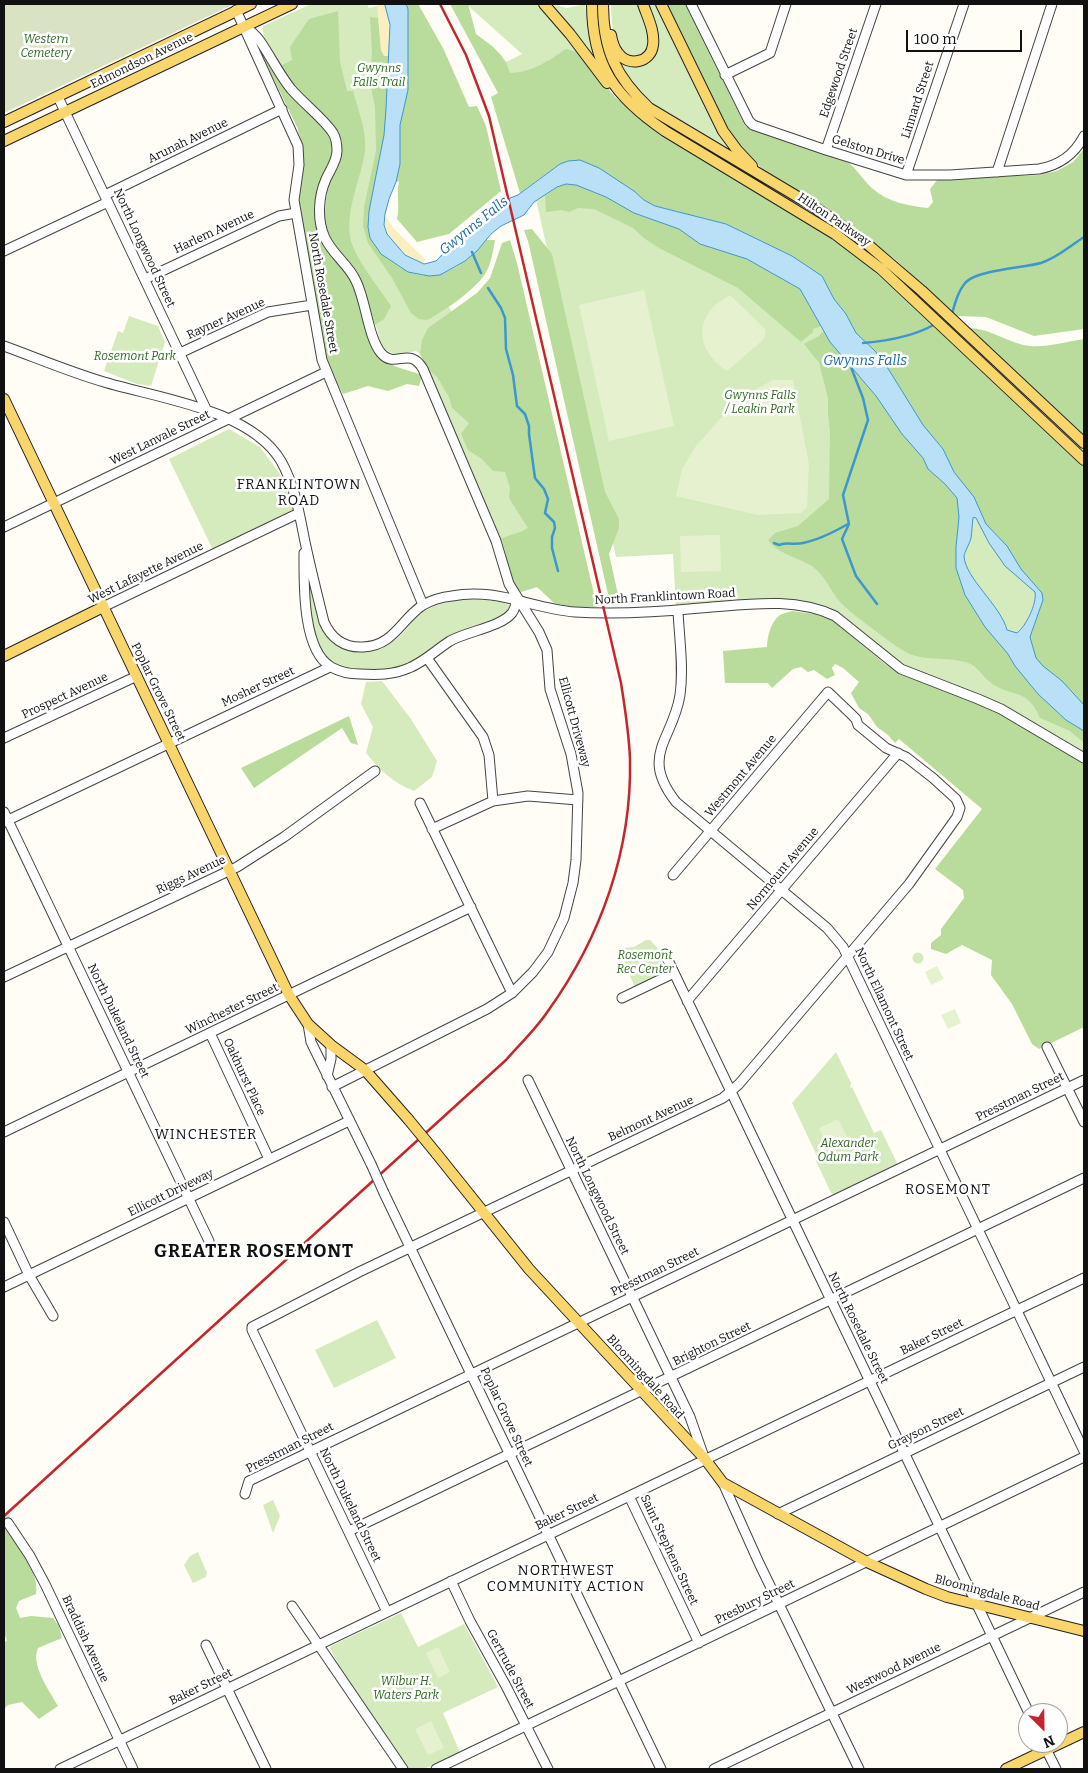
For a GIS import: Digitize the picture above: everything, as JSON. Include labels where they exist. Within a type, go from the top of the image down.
[{"type":"main road","name":"Edmondson Avenue","points":[[4,122],[251,4]]},
{"type":"main road","points":[[544,4],[570,34],[606,83],[628,102]]},
{"type":"main road","name":"Hilton Parkway","points":[[592,4],[594,35],[599,57],[615,87],[643,116],[836,234],[881,269],[1084,460]]},
{"type":"main road","points":[[603,4],[614,46],[622,58],[633,62],[645,59],[654,43],[652,30],[643,4]]},
{"type":"main road","name":"Hilton Parkway","points":[[603,4],[603,22],[609,53],[624,81],[649,108],[842,225],[889,261],[1084,443]]},
{"type":"main road","points":[[661,4],[723,131],[737,150],[763,177]]},
{"type":"main road","name":"Edmondson Avenue","points":[[4,141],[287,6]]},
{"type":"main road","name":"Poplar Grove Street","points":[[4,399],[289,995]]},
{"type":"main road","name":"West Lafayette Avenue","points":[[4,656],[103,607]]},
{"type":"main road","name":"Bloomingdale Road","points":[[289,995],[308,1024],[365,1070],[436,1152],[530,1269],[705,1459],[723,1483],[867,1562],[926,1589],[947,1597],[1084,1631]]},
{"type":"main road","points":[[1068,1738],[1084,1732]]},
{"type":"main road","points":[[1006,1769],[1033,1753]]},
{"type":"street","name":"Gelston Drive","points":[[691,4],[745,116],[753,125],[826,150],[906,175],[950,175],[1050,167],[1060,163],[1074,151],[1084,136]]},
{"type":"street","points":[[725,75],[770,53],[786,4]]},
{"type":"street","name":"Edgewood Street","points":[[826,150],[876,4]]},
{"type":"street","name":"Linnard Street","points":[[906,175],[964,4]]},
{"type":"street","points":[[997,172],[1052,4]]},
{"type":"street","name":"North Rosedale Street","points":[[236,10],[298,146],[299,165],[294,192],[296,213],[322,360],[423,605]]},
{"type":"street","name":"Ellicott Driveway","points":[[244,25],[259,40],[296,94],[333,133],[337,157],[325,182],[320,203],[321,227],[331,247],[356,280],[374,339],[380,351],[392,360],[412,358],[423,369],[492,531],[509,584],[539,632],[547,650],[550,689],[571,754],[578,800],[576,860],[573,883],[564,918],[548,952],[533,972],[512,993],[487,1009],[332,1087]]},
{"type":"street","name":"North Longwood Street","points":[[58,97],[206,409]]},
{"type":"street","name":"Arunah Avenue","points":[[4,251],[282,110]]},
{"type":"street","name":"Harlem Avenue","points":[[144,279],[279,216],[296,213]]},
{"type":"street","name":"Rayner Avenue","points":[[180,353],[268,312],[312,305]]},
{"type":"street","name":"North Franklintown Road","points":[[4,346],[105,383],[206,409],[228,419],[261,439],[273,450],[286,471],[299,513],[324,622],[328,632],[343,644],[362,648],[381,642],[397,631],[423,605],[441,598],[464,594],[501,596],[573,612],[616,613],[769,604],[799,605],[822,610],[834,616],[901,669],[1001,709],[1084,758]]},
{"type":"street","name":"West Lanvale Street","points":[[4,527],[326,372]]},
{"type":"street","name":"West Lafayette Avenue","points":[[103,607],[299,513]]},
{"type":"street","name":"North Franklintown Road","points":[[304,536],[304,576],[308,628],[315,647],[330,667]]},
{"type":"street","points":[[330,667],[348,673],[386,675],[407,669],[460,637],[506,618],[515,609],[517,599]]},
{"type":"street","name":"North Ellamont Street","points":[[678,610],[681,684],[677,708],[661,747],[659,767],[664,785],[676,802],[827,928],[843,947],[1084,1451]]},
{"type":"street","points":[[427,658],[484,737],[489,755],[493,801]]},
{"type":"street","name":"Mosher Street","points":[[5,818],[169,744],[330,667]]},
{"type":"street","name":"Prospect Avenue","points":[[4,738],[136,676]]},
{"type":"street","name":"Westmont Avenue","points":[[673,875],[828,692],[856,719],[858,725],[886,748],[898,753]]},
{"type":"street","name":"Belmont Avenue","points":[[252,1327],[484,1212],[723,1098],[731,1092],[909,884],[957,817],[960,808],[956,799],[933,778],[898,753]]},
{"type":"street","name":"Normount Avenue","points":[[687,1001],[898,753]]},
{"type":"street","name":"Riggs Avenue","points":[[4,977],[229,870],[284,837],[375,771]]},
{"type":"street","points":[[432,829],[493,801],[528,796],[578,800]]},
{"type":"street","points":[[420,803],[512,993]]},
{"type":"street","name":"North Dukeland Street","points":[[5,818],[209,1241]]},
{"type":"street","name":"Winchester Street","points":[[4,1132],[470,908]]},
{"type":"street","name":"North Rosedale Street","points":[[665,954],[1024,1703]]},
{"type":"street","points":[[622,998],[674,973]]},
{"type":"street","name":"Poplar Grove Street","points":[[308,1024],[311,1042],[332,1087],[371,1164],[661,1769]]},
{"type":"street","name":"Oakhurst Place","points":[[210,1033],[269,1160]]},
{"type":"street","points":[[327,1076],[332,1045]]},
{"type":"street","points":[[1047,1047],[1084,1122]]},
{"type":"street","name":"North Longwood Street","points":[[528,1080],[690,1417],[705,1459]]},
{"type":"street","name":"Presstman Street","points":[[245,1494],[249,1481],[1084,1080]]},
{"type":"street","name":"Ellicott Driveway","points":[[4,1287],[349,1121]]},
{"type":"street","name":"Brighton Street","points":[[349,1531],[1084,1178]]},
{"type":"street","points":[[4,1222],[29,1275],[53,1316]]},
{"type":"street","name":"Baker Street","points":[[60,1769],[1084,1278]]},
{"type":"street","name":"North Dukeland Street","points":[[252,1327],[387,1612]]},
{"type":"street","name":"Grayson Street","points":[[778,1514],[1084,1367]]},
{"type":"street","name":"Presbury Street","points":[[436,1769],[1084,1458]]},
{"type":"street","points":[[723,1483],[859,1769]]},
{"type":"street","name":"Saint Stephens Street","points":[[629,1496],[699,1643]]},
{"type":"street","name":"Braddish Avenue","points":[[8,1523],[30,1556],[45,1584],[134,1769]]},
{"type":"street","name":"Gertrude Street","points":[[451,1581],[548,1769]]},
{"type":"street","name":"Westwood Avenue","points":[[714,1769],[1084,1592]]},
{"type":"street","points":[[292,1606],[403,1769]]},
{"type":"street","points":[[206,1645],[266,1769]]},
{"type":"street","points":[[1048,1753],[1056,1769]]},
{"type":"green space","name":"Western Cemetery","points":[[4,4],[234,4],[4,113]]},
{"type":"green space","name":"Gwynns Falls Trail","points":[[311,4],[367,4],[369,8],[385,4],[418,4],[444,50],[399,181],[385,188],[378,223],[386,247],[432,268],[568,575],[521,592],[513,581],[504,546],[422,356],[416,351],[395,355],[382,347],[364,286],[356,271],[330,238],[324,216],[326,197],[338,166],[342,142],[333,125],[302,94],[285,73],[274,57],[263,30],[263,26]]},
{"type":"green space","points":[[406,4],[418,4],[444,50],[469,107],[477,106],[486,126],[501,191],[449,234],[417,242],[397,219],[399,181],[396,182],[400,164],[400,125],[408,90],[408,9]]},
{"type":"green space","points":[[450,4],[468,4],[476,34],[500,54],[506,62],[510,73],[533,68],[566,49],[581,53],[613,95],[648,125],[815,227],[861,260],[895,289],[1084,466],[1084,705],[1062,681],[1036,658],[1030,637],[1043,600],[1000,538],[986,524],[978,506],[954,472],[943,449],[923,425],[875,351],[856,333],[822,276],[792,256],[726,224],[655,206],[599,168],[580,160],[560,164],[520,193],[491,97],[498,93]]},
{"type":"green space","name":"Gwynns Falls / Leakin Park","points":[[466,4],[540,4],[613,95],[632,113],[726,174],[815,227],[1084,466],[1084,753],[999,704],[906,667],[894,660],[842,616],[830,609],[813,603],[791,601],[743,602],[676,607],[673,554],[616,557],[535,195],[576,170],[488,71],[522,54]]},
{"type":"green space","points":[[585,4],[591,43],[596,60],[594,61],[552,8],[555,5],[567,8]]},
{"type":"green space","points":[[611,4],[640,4],[650,33],[650,48],[646,52],[636,57],[630,57],[619,48],[612,26]]},
{"type":"green space","points":[[647,4],[658,4],[728,150],[656,107],[630,82],[618,59],[638,65],[645,63],[655,54]]},
{"type":"green space","points":[[665,4],[685,4],[745,126],[849,163],[873,189],[885,197],[906,205],[928,208],[933,202],[930,189],[938,179],[1039,175],[1057,171],[1073,162],[1084,149],[1084,329],[1034,336],[986,317],[955,316],[897,261],[853,226],[767,173],[727,131]]},
{"type":"green space","points":[[338,11],[340,62],[347,91],[353,91],[365,136],[365,151],[351,207],[349,230],[354,249],[391,306],[384,319],[375,325],[359,276],[330,240],[325,220],[329,185],[342,156],[340,137],[336,128],[301,94],[280,66],[292,60],[290,47],[309,19]]},
{"type":"green space","points":[[370,17],[378,18],[381,50],[384,56],[388,56],[384,136],[368,221],[368,228],[373,242],[382,254],[395,264],[409,272],[425,276],[436,275],[455,268],[472,255],[486,240],[495,240],[492,258],[481,280],[459,300],[427,320],[419,319],[411,313],[392,278],[368,243],[363,226],[364,207],[376,151],[375,107],[370,82],[372,53]]},
{"type":"green space","points":[[258,47],[291,94],[327,133],[332,143],[332,155],[318,195],[318,231],[326,248],[351,279],[358,294],[374,351],[390,364],[422,375],[419,386],[407,384],[388,391],[368,386],[343,394],[334,378],[326,356],[319,322],[299,200],[304,162],[302,144],[297,127]]},
{"type":"green space","points":[[566,184],[587,189],[606,197],[634,213],[679,229],[700,244],[747,259],[800,289],[821,326],[813,329],[813,332],[801,342],[738,288],[659,248],[633,228],[594,209],[578,208],[569,212],[562,210],[546,212],[545,196],[557,187]]},
{"type":"green space","points":[[532,229],[552,254],[605,492],[619,519],[619,528],[609,554],[619,599],[610,603],[524,230]]},
{"type":"green space","points":[[510,240],[517,263],[597,607],[573,607],[554,603],[537,587],[521,592],[517,587],[513,581],[501,539],[528,528],[509,498],[510,488],[505,472],[493,471],[482,459],[468,450],[461,434],[469,423],[452,408],[449,397],[437,377],[427,368],[420,354],[422,340],[428,328],[477,293],[490,278],[502,243]]},
{"type":"green space","points":[[644,290],[674,426],[609,441],[579,305]]},
{"type":"green space","points":[[730,295],[766,330],[764,339],[727,371],[719,365],[707,350],[703,342],[702,333],[707,315],[716,305]]},
{"type":"green space","name":"Rosemont Park","points":[[129,316],[158,326],[165,342],[151,386],[137,384],[104,371],[118,331],[123,333]]},
{"type":"green space","points":[[968,328],[989,332],[1016,343],[1030,346],[1054,345],[1084,339],[1084,437]]},
{"type":"green space","points":[[822,332],[825,332],[830,342],[876,396],[902,434],[923,458],[928,469],[957,498],[959,517],[956,568],[965,595],[985,627],[1038,694],[1066,720],[1084,731],[1084,743],[1070,731],[1040,718],[1029,701],[1017,694],[997,687],[970,664],[917,656],[896,646],[843,605],[816,569],[782,552],[768,540],[775,533],[798,526],[829,499],[830,431],[828,398],[819,363],[804,344],[819,336]]},
{"type":"green space","points":[[773,380],[793,380],[809,465],[807,507],[801,513],[758,515],[676,496],[682,469],[696,446],[719,420],[749,393]]},
{"type":"green space","points":[[229,429],[260,447],[280,474],[294,509],[213,550],[169,459]]},
{"type":"green space","points":[[720,535],[721,571],[681,572],[680,536]]},
{"type":"green space","points":[[309,574],[318,612],[327,632],[342,645],[359,651],[379,649],[395,641],[422,612],[447,602],[468,599],[496,601],[510,606],[510,611],[504,616],[462,631],[412,662],[402,666],[377,671],[347,669],[334,664],[326,656],[315,635],[312,623]]},
{"type":"green space","points":[[792,611],[815,614],[833,621],[884,663],[902,675],[965,697],[1010,719],[1084,763],[1084,1027],[1039,1049],[1032,1044],[1012,1004],[991,975],[992,960],[962,945],[946,954],[931,949],[931,943],[941,935],[941,929],[964,898],[963,890],[935,869],[982,809],[899,739],[895,743],[877,727],[868,714],[859,708],[851,693],[859,682],[843,668],[835,664],[832,668],[835,675],[827,679],[814,670],[808,672],[801,667],[793,669],[772,688],[768,683],[725,683],[723,651],[767,647],[774,621],[780,615]]},
{"type":"green space","points":[[382,681],[411,719],[437,761],[432,777],[414,791],[387,775],[366,753],[373,727],[361,704],[366,682]]},
{"type":"green space","points":[[349,716],[358,745],[351,743],[342,728],[254,788],[241,768]]},
{"type":"green space","name":"Rosemont Rec Center","points":[[646,940],[650,940],[660,951],[670,971],[635,987],[618,950],[620,948],[634,947]]},
{"type":"green space","points":[[918,952],[924,958],[918,964],[912,958]]},
{"type":"green space","points":[[937,966],[944,979],[931,985],[925,972]]},
{"type":"green space","points":[[955,1009],[961,1023],[948,1029],[941,1015]]},
{"type":"green space","name":"Alexander Odum Park","points":[[836,1052],[851,1083],[850,1088],[852,1087],[874,1133],[881,1130],[898,1165],[835,1195],[831,1193],[816,1161],[816,1154],[792,1103]]},
{"type":"green space","points":[[838,1119],[847,1137],[828,1147],[819,1128]]},
{"type":"green space","points":[[377,1320],[396,1358],[334,1388],[315,1350]]},
{"type":"green space","points":[[273,1500],[280,1516],[273,1533],[263,1505]]},
{"type":"green space","points":[[4,1523],[31,1566],[36,1585],[36,1594],[19,1601],[16,1608],[20,1618],[31,1616],[53,1618],[59,1626],[62,1638],[38,1648],[36,1655],[39,1670],[58,1706],[39,1719],[22,1702],[8,1705],[4,1709],[4,1643],[7,1640],[4,1633]]},
{"type":"green space","points":[[198,1552],[207,1573],[206,1577],[193,1583],[184,1565],[190,1556]]},
{"type":"green space","name":"Wilbur H. Waters Park","points":[[401,1613],[418,1647],[464,1624],[498,1687],[443,1713],[460,1752],[424,1769],[408,1769],[343,1674],[330,1648]]},
{"type":"green space","points":[[438,1647],[450,1672],[438,1678],[426,1653]]},
{"type":"green space","points":[[431,1721],[444,1748],[428,1755],[415,1729]]},
{"type":"sand","points":[[377,4],[385,4],[390,25],[388,56],[384,56],[381,50]]},
{"type":"sand","points":[[387,218],[394,229],[425,259],[424,264],[405,255],[387,235],[384,219]]},
{"type":"water","name":"Gwynns Falls","points":[[385,4],[406,4],[408,9],[408,90],[400,125],[400,164],[385,214],[384,225],[387,234],[405,255],[424,264],[436,261],[492,205],[518,195],[560,164],[580,160],[599,168],[655,206],[726,224],[792,256],[822,276],[856,333],[875,351],[923,425],[943,449],[954,472],[974,497],[986,524],[1007,546],[1021,569],[1042,593],[1043,600],[1030,637],[1036,658],[1062,681],[1084,705],[1084,731],[1066,720],[1038,694],[985,627],[965,595],[956,568],[959,517],[957,498],[928,469],[923,458],[902,434],[876,396],[830,342],[800,289],[747,259],[700,244],[679,229],[634,213],[606,197],[576,185],[566,184],[557,187],[534,202],[524,215],[501,226],[491,234],[477,251],[465,261],[440,275],[429,276],[408,272],[381,254],[370,238],[368,227],[369,211],[384,135],[390,25]],"holes":[[[973,518],[976,518],[989,543],[1005,566],[1035,592],[1030,614],[1017,633],[1007,630],[998,611],[976,583],[966,565],[964,556],[971,538]]]},
{"type":"waterway","points":[[951,315],[961,289],[972,278],[990,272],[1047,261],[1084,237]]},
{"type":"waterway","points":[[472,252],[481,273]]},
{"type":"waterway","points":[[488,288],[505,318],[506,349],[513,375],[517,406],[525,414],[529,426],[535,478],[544,489],[548,499],[545,513],[554,522],[552,548],[558,571]]},
{"type":"waterway","points":[[863,343],[901,337],[919,332],[935,324]]},
{"type":"waterway","points":[[849,362],[863,398],[868,420],[843,495],[849,524],[842,539],[856,576],[877,604]]},
{"type":"waterway","points":[[774,543],[779,545],[809,542],[848,524]]},
{"type":"tunnel","points":[[4,1515],[8,1523]]},
{"type":"railway","points":[[4,1516],[506,1060],[543,1018],[567,983],[598,923],[610,891],[619,859],[629,793],[630,759],[628,730],[621,683],[489,116],[466,55],[440,4]]},
{"type":"district","name":"FRANKLINTOWN ROAD","points":[[299,494]]},
{"type":"district","name":"WINCHESTER","points":[[206,1135]]},
{"type":"district","name":"ROSEMONT","points":[[948,1190]]},
{"type":"district","name":"GREATER ROSEMONT","points":[[254,1252]]},
{"type":"district","name":"NORTHWEST COMMUNITY ACTION","points":[[566,1579]]}]
